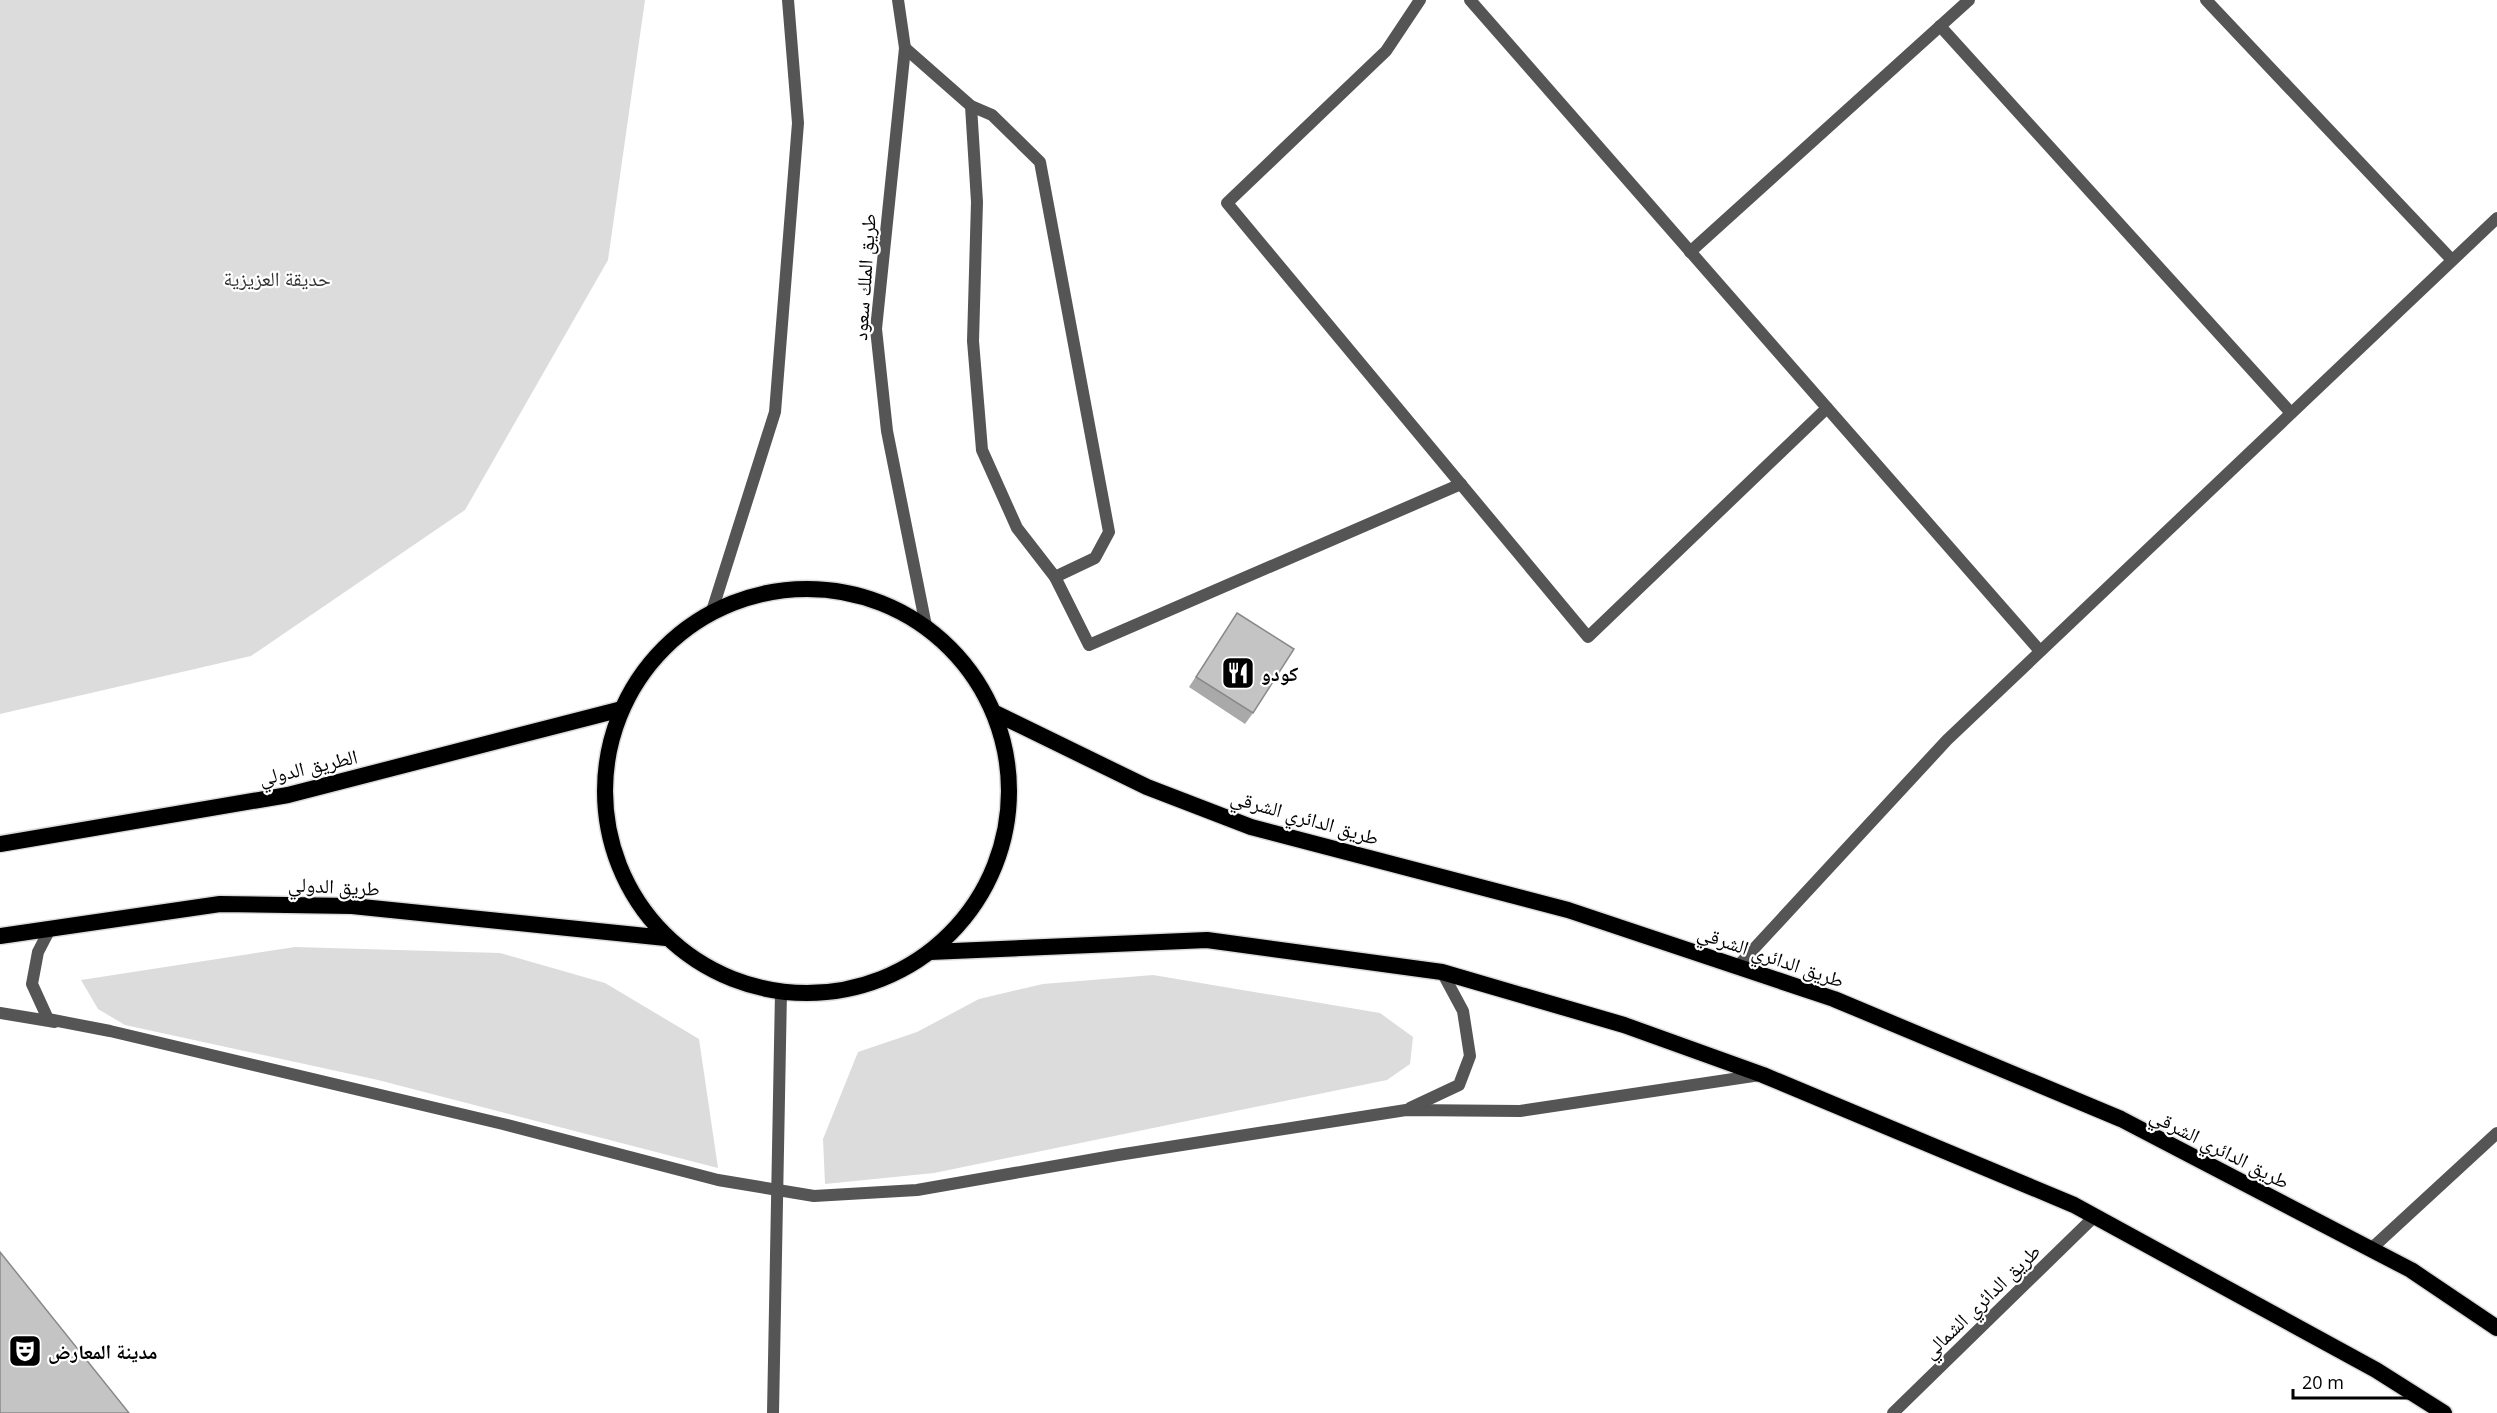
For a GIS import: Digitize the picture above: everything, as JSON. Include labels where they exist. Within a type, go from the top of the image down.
[{"type":"highway","points":[[821,588],[876,600],[926,626],[967,664],[995,713],[1010,778],[1003,843],[976,904],[930,952],[884,978],[833,992],[781,992],[739,982],[700,963],[666,938],[628,889],[607,830],[605,768],[621,709],[659,653],[712,611],[765,592],[821,588]]},
{"type":"highway","name":"الطريق الدولي","points":[[0,844],[288,795],[621,709]]},
{"type":"highway","name":"طريق الدائري الشرقي","points":[[995,713],[1147,787],[1251,827],[1568,910],[1834,999],[2121,1119],[2411,1270],[2497,1328]]},
{"type":"highway","name":"طريق الدولي","points":[[0,936],[220,904],[352,906],[666,938]]},
{"type":"highway","points":[[930,952],[1208,940],[1442,972],[1624,1025],[1763,1075],[2074,1204],[2376,1370],[2444,1413]]},
{"type":"street","points":[[712,611],[776,412],[798,123],[788,0]]},
{"type":"street","name":"طريق الملك سعود","points":[[898,0],[904,48],[876,329],[887,431],[926,626]]},
{"type":"street","points":[[1420,0],[1386,51],[1227,203],[1588,637],[1827,408]]},
{"type":"street","points":[[1470,0],[2040,651]]},
{"type":"street","points":[[1690,252],[1969,0]]},
{"type":"street","points":[[2206,0],[2452,260]]},
{"type":"street","points":[[1940,26],[2291,413]]},
{"type":"street","points":[[904,48],[971,106],[992,116],[1040,162],[1109,532],[1095,558],[1055,577]]},
{"type":"street","points":[[971,106],[977,202],[973,341],[982,450],[1017,528],[1055,577],[1089,645],[1461,484]]},
{"type":"street","points":[[1737,967],[1947,740],[2497,218]]},
{"type":"street","points":[[51,927],[38,952],[32,984],[48,1019],[110,1031],[491,1121],[718,1180],[814,1196],[917,1190],[1107,1157],[1406,1110],[1520,1111],[1763,1075]]},
{"type":"street","points":[[1406,1110],[1459,1085],[1470,1056],[1463,1011],[1442,972]]},
{"type":"street","points":[[773,1413],[781,992]]},
{"type":"street","points":[[0,1013],[110,1031]]},
{"type":"street","points":[[2371,1249],[2497,1133]]},
{"type":"street","name":"طريق الدائري الشمالي","points":[[1893,1413],[2095,1216]]},
{"type":"green space","name":"حديقة العزيزية","points":[[0,0],[645,0],[608,260],[465,510],[251,656],[0,714]]},
{"type":"green space","points":[[295,947],[500,953],[605,983],[699,1039],[718,1168],[378,1080],[125,1025],[98,1009],[81,980]]},
{"type":"green space","points":[[1153,975],[1380,1013],[1413,1037],[1410,1064],[1387,1080],[934,1173],[825,1184],[823,1139],[858,1052],[917,1032],[979,999],[1043,984]]},
{"type":"building","name":"كودو","points":[[1237,613],[1294,649],[1253,713],[1196,677]]},
{"type":"building","name":"مدينة المعارض","points":[[0,1252],[129,1413],[0,1413]]},
{"type":"place","name":"كودو","points":[[1238,673]]},
{"type":"place","name":"مدينة المعارض","points":[[25,1351]]}]
